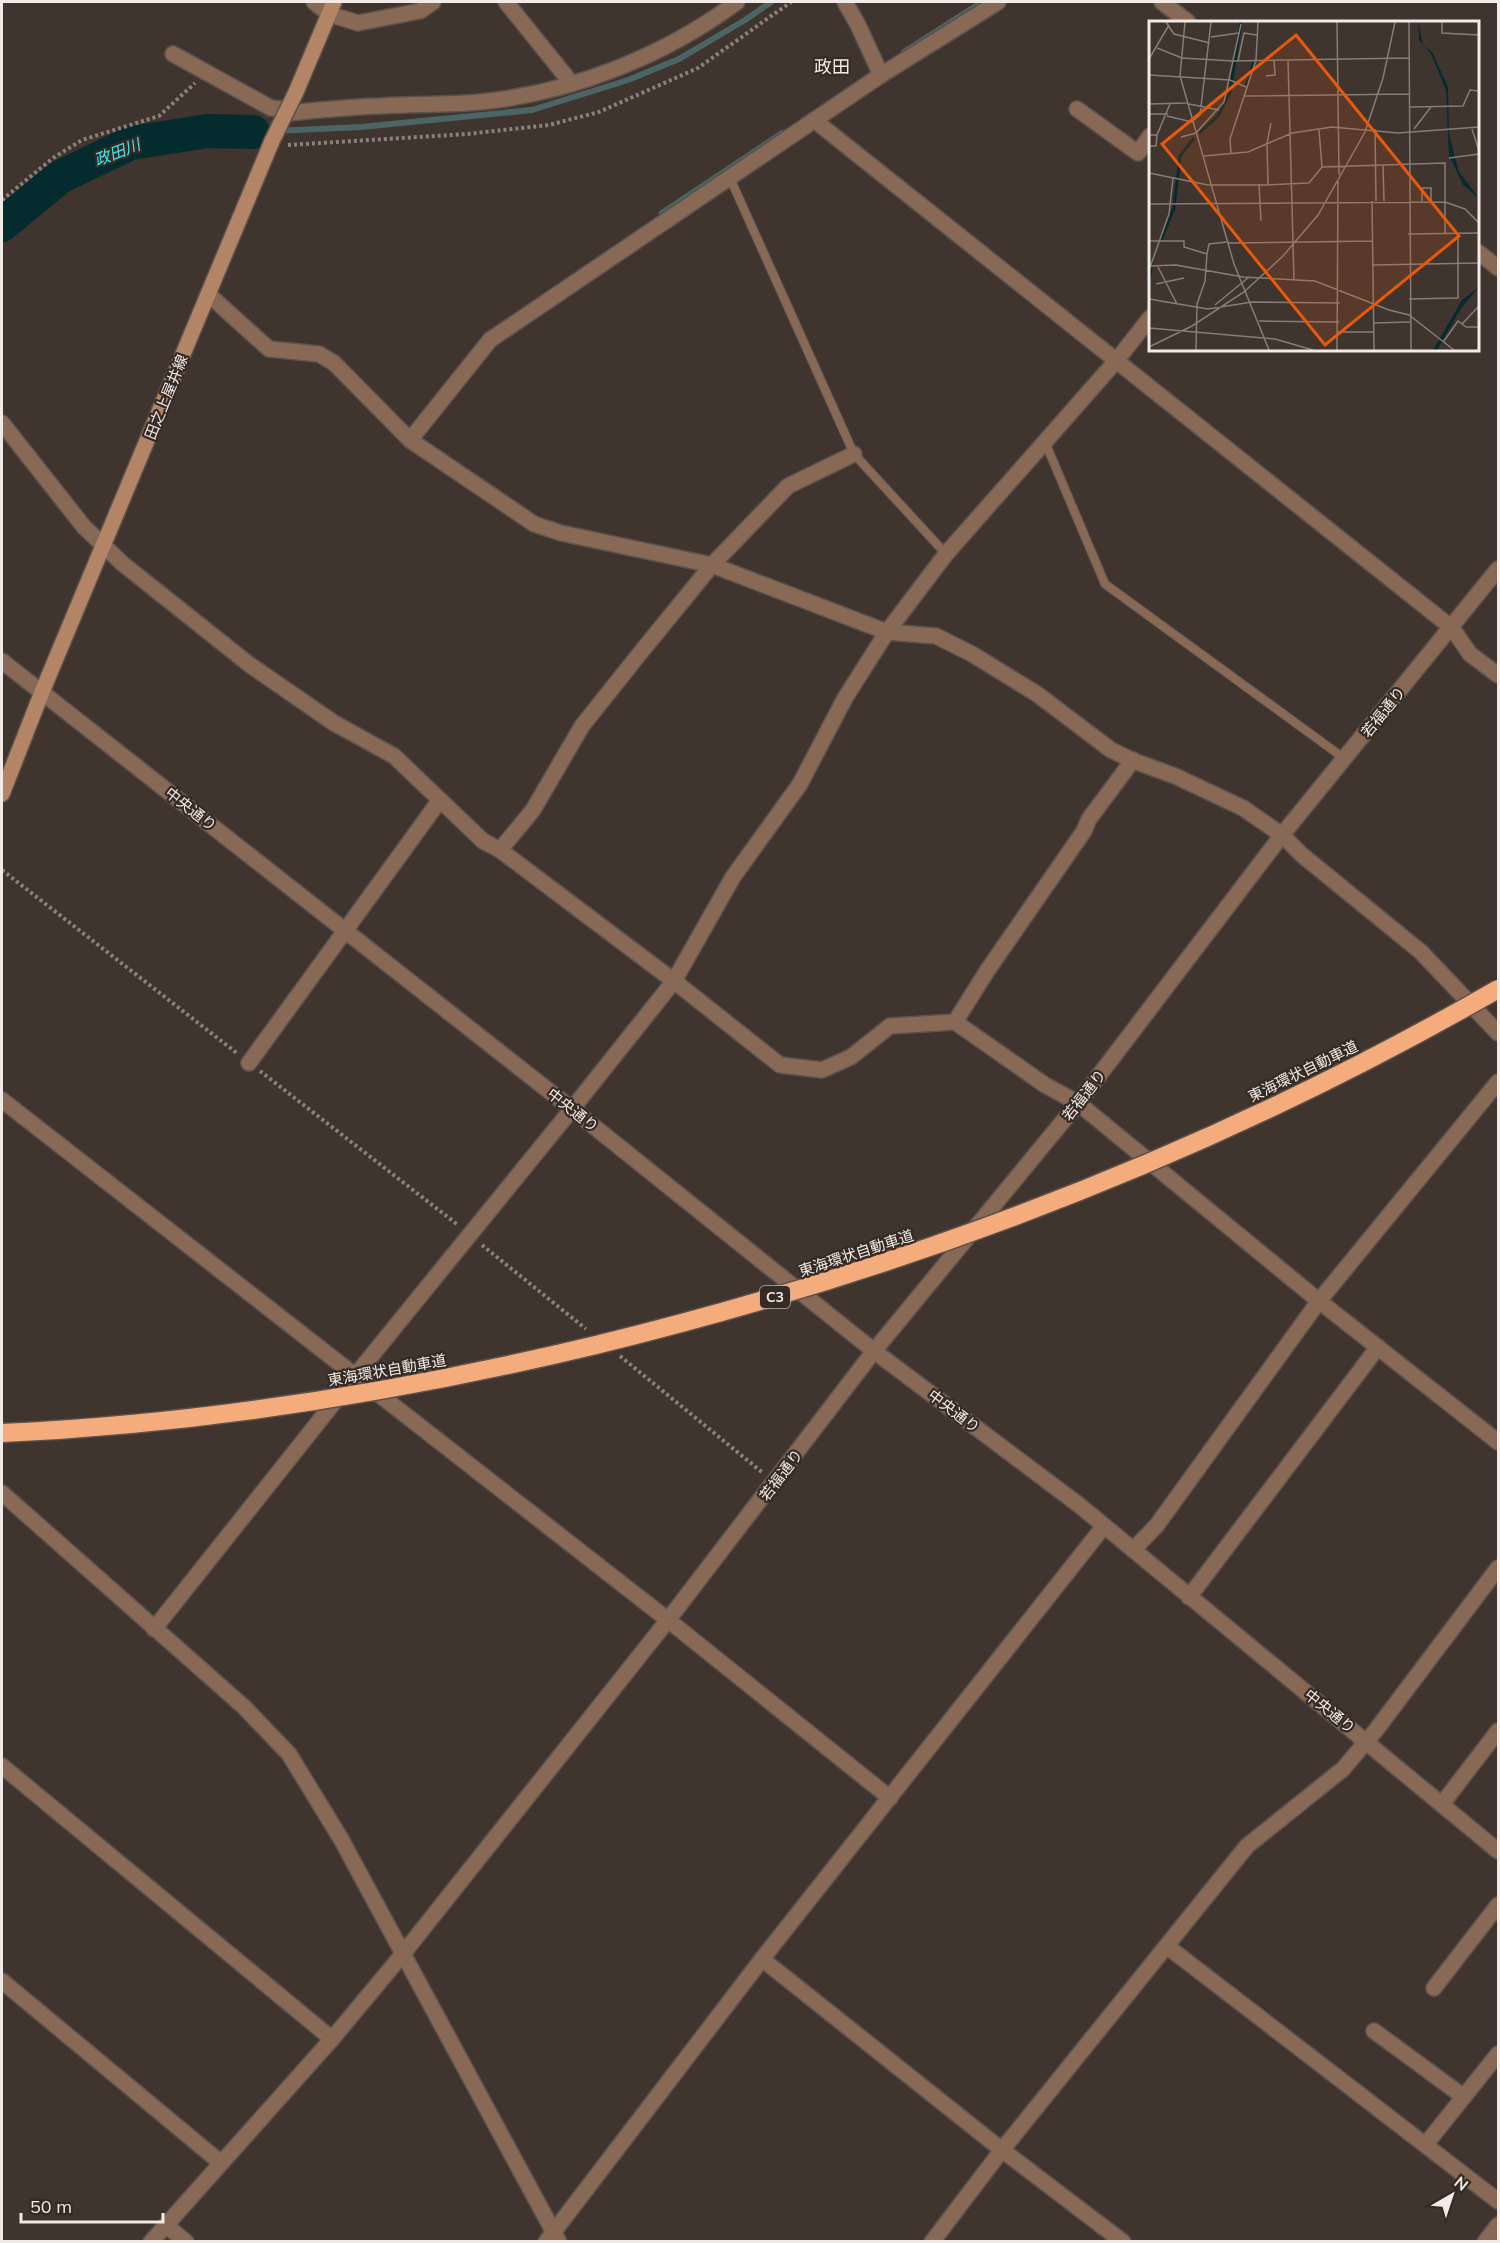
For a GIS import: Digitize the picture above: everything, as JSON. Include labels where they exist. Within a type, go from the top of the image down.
[{"type":"highway","name":"東海環状自動車道","points":[[2,1433],[207,1416],[357,1396],[506,1366],[669,1327],[826,1282],[999,1224],[1141,1167],[1300,1093],[1435,1026],[1498,989]]},
{"type":"main road","name":"田之上屋井線","points":[[2,794],[42,692],[272,141],[296,92],[331,8]]},
{"type":"street","points":[[314,2],[331,8],[358,23],[420,11],[433,2]]},
{"type":"street","points":[[506,2],[572,84]]},
{"type":"street","points":[[173,54],[271,108],[282,109],[289,113],[378,106],[480,102],[522,96],[572,84],[654,52],[707,24],[737,2]]},
{"type":"street","points":[[845,2],[881,75]]},
{"type":"street","points":[[410,440],[490,340],[881,75],[998,2]]},
{"type":"street","points":[[1162,2],[1187,21]]},
{"type":"street","points":[[1077,110],[1138,153],[1149,137]]},
{"type":"street","points":[[814,120],[1452,628],[1470,654],[1498,675]]},
{"type":"street","points":[[1479,253],[1498,268]]},
{"type":"street","points":[[208,294],[269,349],[319,354],[334,363],[410,440],[534,524],[561,533],[712,565],[886,632],[936,636],[972,654],[1037,694],[1111,750],[1175,776],[1243,808],[1282,835],[1302,855],[1421,952],[1498,1033]]},
{"type":"street","points":[[154,1629],[674,981],[733,877],[800,784],[845,698],[886,632],[946,554],[1116,362],[1149,319]]},
{"type":"street","points":[[2,423],[84,527],[123,564],[250,665],[334,723],[394,756],[483,841],[500,850],[674,981],[780,1065],[822,1070],[851,1056],[890,1026],[955,1022],[1045,1085],[1078,1103],[1319,1301],[1498,1442]]},
{"type":"street","points":[[500,850],[533,810],[582,726],[712,565],[788,486],[854,454]]},
{"type":"street","name":"若福通り","points":[[151,2241],[332,2038],[402,1955],[668,1620],[874,1351],[1078,1103],[1282,835],[1498,569]]},
{"type":"street","name":"中央通り","points":[[2,661],[572,1109],[874,1351],[1104,1526],[1498,1851]]},
{"type":"street","points":[[955,1022],[987,971],[1084,831],[1089,819],[1133,760]]},
{"type":"street","points":[[249,1063],[440,800]]},
{"type":"street","points":[[1133,1550],[1157,1525],[1319,1301],[1498,1082]]},
{"type":"street","points":[[2,1100],[668,1620],[890,1798]]},
{"type":"street","points":[[1190,1597],[1378,1347]]},
{"type":"street","points":[[2,1492],[244,1707],[289,1754],[341,1839],[553,2238],[762,1959],[1104,1526]]},
{"type":"street","points":[[932,2241],[1247,1846],[1342,1769],[1367,1741],[1498,1568]]},
{"type":"street","points":[[1442,1804],[1498,1731]]},
{"type":"street","points":[[2,1766],[332,2038]]},
{"type":"street","points":[[1434,1988],[1498,1905]]},
{"type":"street","points":[[1168,1947],[1498,2201]]},
{"type":"street","points":[[762,1959],[1002,2151],[1123,2241]]},
{"type":"street","points":[[2,1982],[221,2163]]},
{"type":"street","points":[[1374,2031],[1464,2097]]},
{"type":"street","points":[[1426,2144],[1498,2054]]},
{"type":"street","points":[[166,2225],[186,2241]]},
{"type":"street","points":[[1485,2241],[1498,2225]]},
{"type":"lane","points":[[730,178],[854,454],[946,554]]},
{"type":"lane","points":[[1045,442],[1105,584],[1345,759]]},
{"type":"path","points":[[2,200],[53,158],[82,140],[159,116],[206,73]]},
{"type":"path","points":[[2,870],[469,1234],[590,1332]]},
{"type":"path","points":[[618,1355],[775,1482]]},
{"type":"waterway","points":[[253,132],[361,127],[532,110],[628,80],[679,59],[771,2]]},
{"type":"waterway","points":[[904,52],[982,2]]},
{"type":"waterway","name":"政田川","points":[[2,225],[60,177],[131,143],[208,131],[253,132]]},
{"type":"waterway","points":[[662,213],[782,133]]},
{"type":"district","name":"政田","points":[[832,66]]}]
